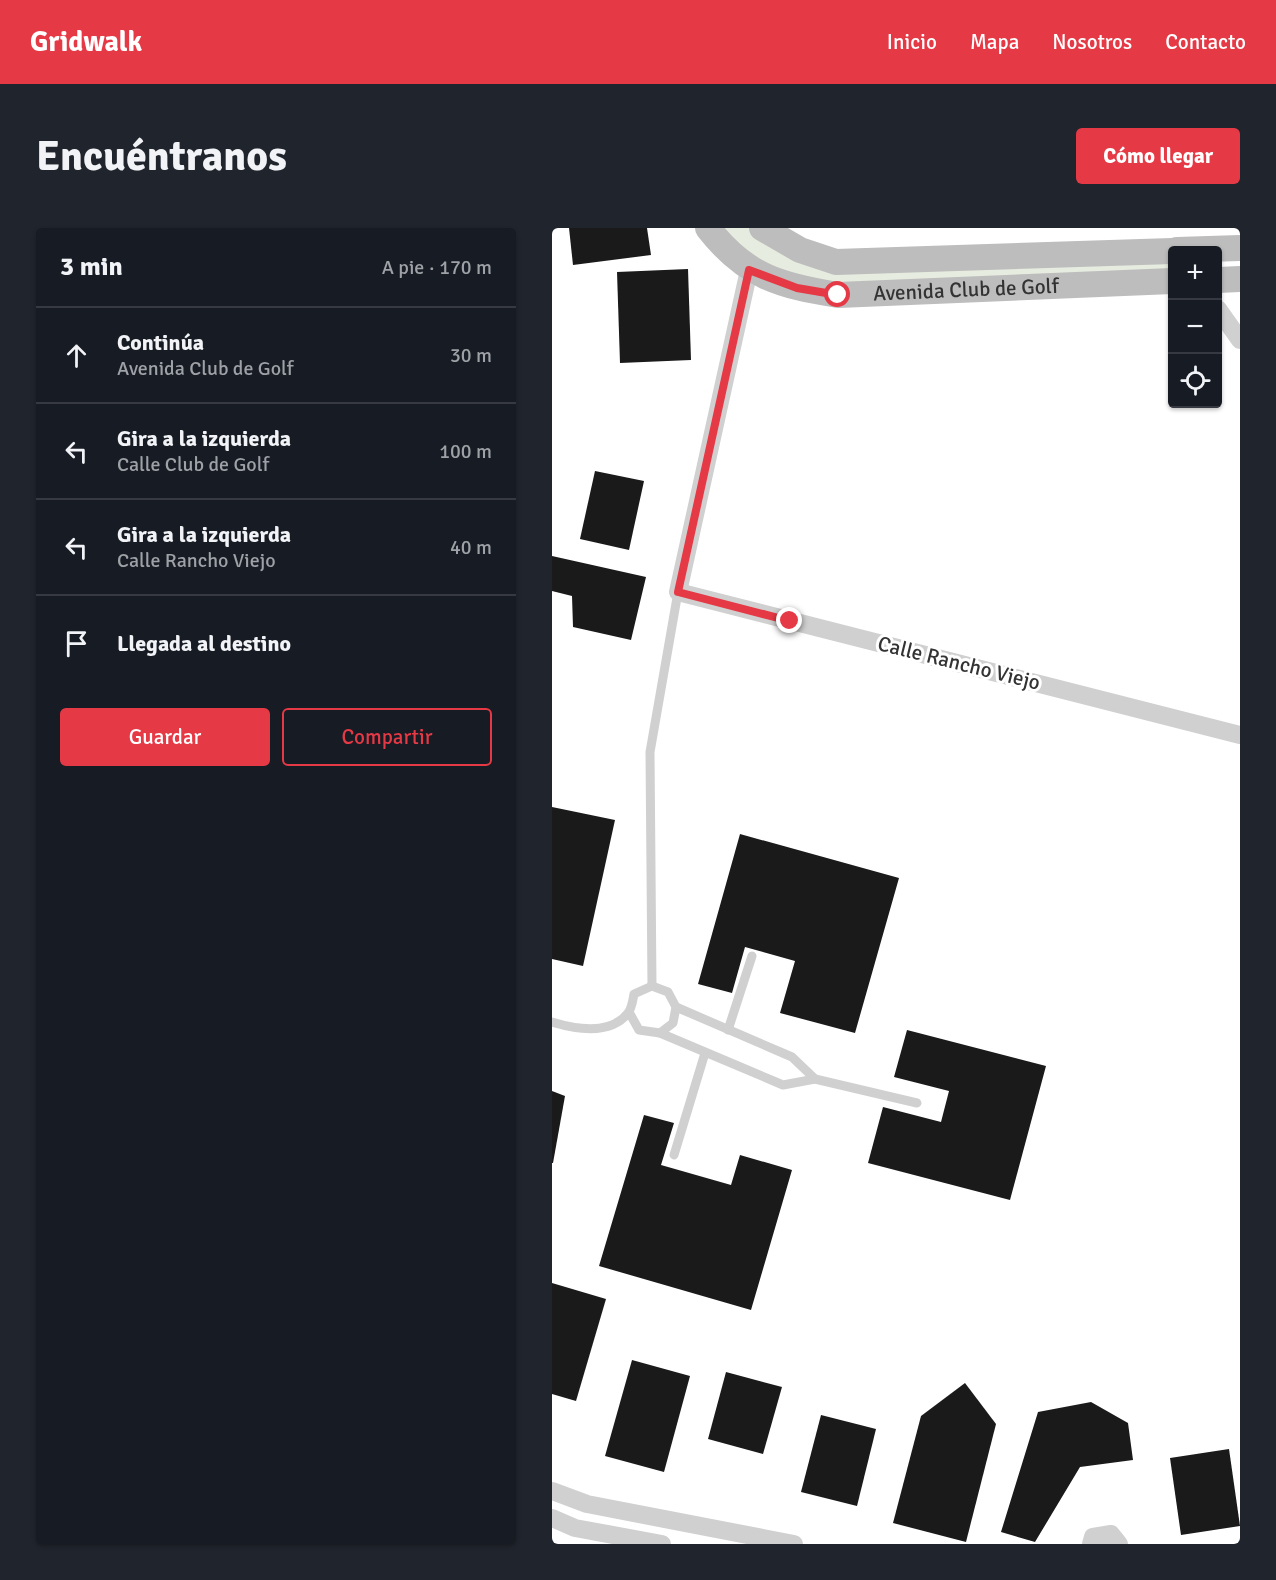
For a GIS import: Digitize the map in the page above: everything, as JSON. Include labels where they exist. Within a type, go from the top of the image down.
[{"type":"street","name":"Avenida Club de Golf","points":[[708,228],[749,270],[797,288],[838,295],[1168,281]]},
{"type":"street","name":"Avenida Club de Golf","points":[[762,228],[800,250],[836,262],[1168,251]]},
{"type":"street","name":"Avenida Club de Golf","points":[[1222,249],[1240,248]]},
{"type":"street","points":[[836,262],[838,295]]},
{"type":"street","points":[[678,592],[749,270]]},
{"type":"street","points":[[1222,280],[1240,279]]},
{"type":"street","points":[[1222,315],[1240,340]]},
{"type":"street","name":"Calle Rancho Viejo","points":[[678,592],[1240,735]]},
{"type":"street","points":[[552,1491],[587,1504],[730,1537],[794,1544]]},
{"type":"street","points":[[552,1518],[575,1528],[662,1544]]},
{"type":"street","points":[[1091,1544],[1093,1537],[1111,1534],[1119,1544]]},
{"type":"lane","points":[[652,986],[650,752],[678,592]]},
{"type":"lane","points":[[728,1030],[752,956]]},
{"type":"lane","points":[[552,1022],[581,1030],[610,1025],[629,1012],[634,994],[652,986],[668,992],[676,1007],[792,1058],[815,1079]]},
{"type":"lane","points":[[660,1033],[673,1023],[676,1007]]},
{"type":"lane","points":[[629,1012],[639,1030],[660,1033],[783,1085],[815,1079],[917,1103]]},
{"type":"lane","points":[[674,1155],[705,1053]]},
{"type":"shaded area","points":[[708,228],[762,228],[800,250],[1168,251],[1168,281],[797,288]]},
{"type":"building","points":[[569,228],[647,228],[651,255],[573,265]]},
{"type":"building","points":[[688,269],[691,360],[620,363],[617,272]]},
{"type":"building","points":[[595,471],[644,481],[629,550],[580,539]]},
{"type":"building","points":[[552,556],[646,577],[631,640],[573,627],[572,596],[552,591]]},
{"type":"building","points":[[552,807],[615,820],[583,966],[552,959]]},
{"type":"building","points":[[740,834],[899,878],[855,1033],[780,1013],[795,961],[745,947],[732,993],[698,984]]},
{"type":"building","points":[[907,1030],[1046,1066],[1010,1200],[868,1163],[883,1107],[941,1122],[949,1091],[894,1077]]},
{"type":"building","points":[[552,1091],[565,1096],[553,1163],[552,1163]]},
{"type":"building","points":[[644,1115],[674,1123],[661,1165],[731,1185],[740,1155],[792,1170],[751,1310],[599,1266]]},
{"type":"building","points":[[552,1283],[606,1299],[576,1401],[552,1394]]},
{"type":"building","points":[[632,1360],[690,1376],[664,1472],[605,1456]]},
{"type":"building","points":[[726,1372],[782,1387],[763,1454],[708,1439]]},
{"type":"building","points":[[965,1383],[996,1424],[966,1542],[893,1523],[921,1416]]},
{"type":"building","points":[[1091,1402],[1128,1423],[1133,1460],[1080,1467],[1035,1542],[1001,1532],[1038,1412]]},
{"type":"building","points":[[821,1415],[876,1429],[857,1506],[801,1492]]},
{"type":"building","points":[[1229,1449],[1240,1526],[1181,1535],[1170,1458]]},
{"type":"route","points":[[790,621],[678,592],[749,270],[797,288],[838,295]]}]
